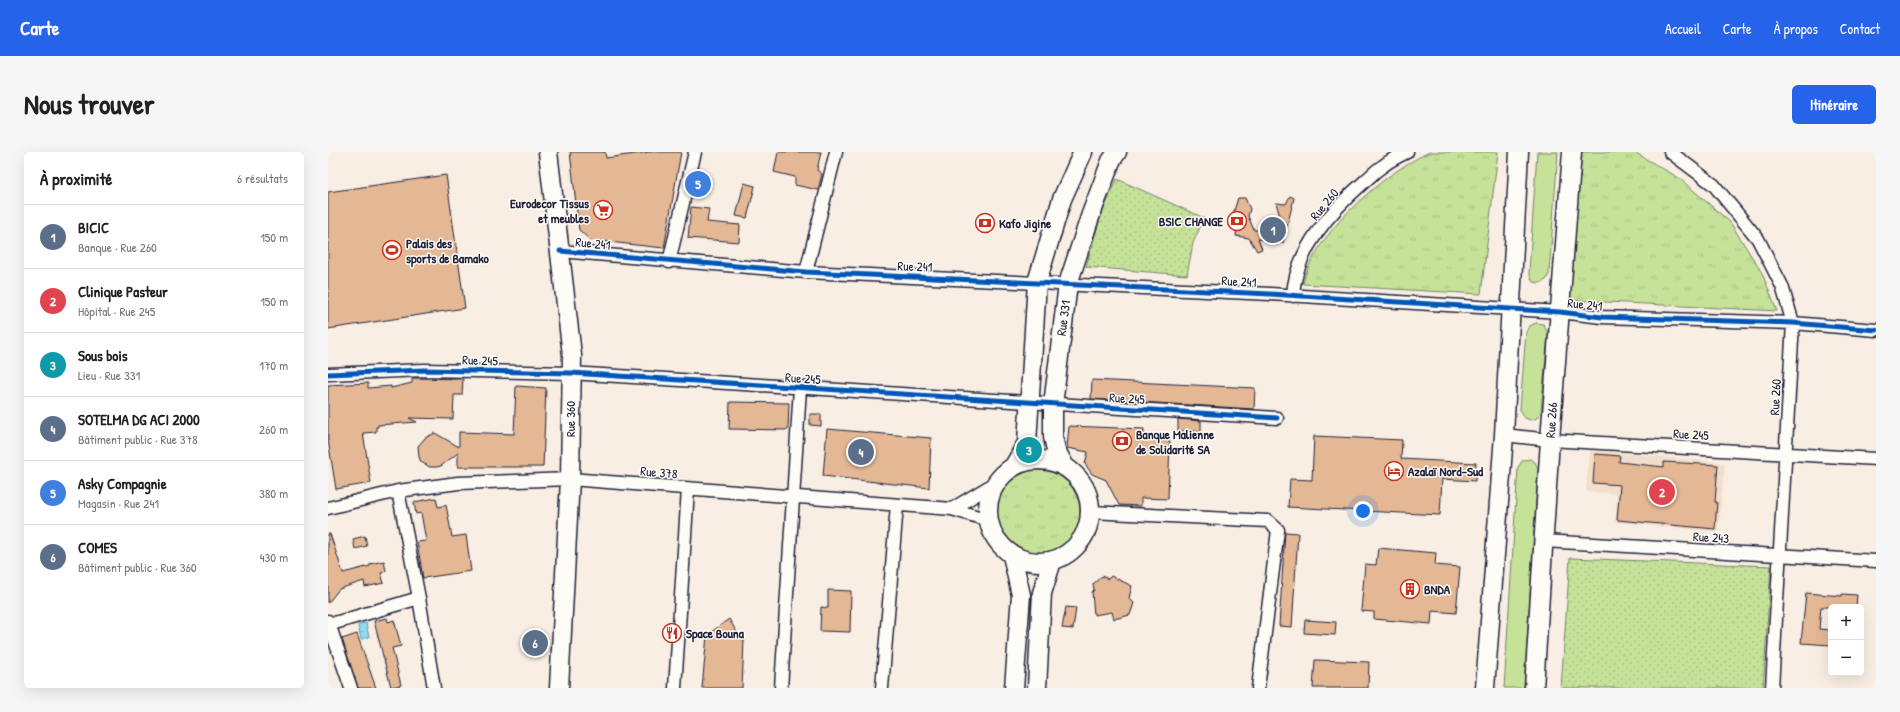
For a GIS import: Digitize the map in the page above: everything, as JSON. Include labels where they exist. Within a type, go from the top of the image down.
[{"type":"main road","points":[[537,152],[560,357],[565,374]]},
{"type":"main road","name":"Rue 360","points":[[548,152],[572,355],[565,374],[559,688]]},
{"type":"main road","name":"Rue 331","points":[[1014,466],[1027,443],[1028,403],[1037,282],[1062,199],[1083,152]]},
{"type":"main road","name":"Rue 331","points":[[1066,467],[1056,450],[1053,437],[1053,405],[1068,284],[1090,217],[1111,162],[1117,152]]},
{"type":"main road","points":[[1485,688],[1512,310],[1519,152]]},
{"type":"main road","name":"Rue 266","points":[[1534,688],[1550,440],[1572,152]]},
{"type":"main road","points":[[1026,461],[1053,461],[1066,467],[1076,475],[1084,486],[1089,499],[1091,512],[1088,528],[1080,543],[1068,554],[1052,561],[1032,562],[1012,555],[1001,546],[993,534],[988,520],[990,494],[996,482],[1014,466],[1026,461]]},
{"type":"main road","points":[[548,688],[564,480]]},
{"type":"main road","points":[[1012,555],[1021,595],[1014,688]]},
{"type":"main road","points":[[1037,688],[1042,593],[1052,561]]},
{"type":"street","points":[[669,262],[695,152]]},
{"type":"street","points":[[806,272],[836,152]]},
{"type":"street","name":"Rue 260","points":[[1293,296],[1293,281],[1305,252],[1313,238],[1347,197],[1382,166],[1407,152]]},
{"type":"street","name":"Rue 260","points":[[1670,152],[1714,184],[1758,239],[1782,286],[1794,323],[1772,688]]},
{"type":"street","name":"Rue 241","points":[[560,251],[669,262],[806,272],[1270,294],[1560,312],[1602,317],[1794,323],[1876,330]]},
{"type":"street","name":"Rue 245","points":[[328,374],[424,370],[565,374],[1277,418]]},
{"type":"street","points":[[781,688],[800,388]]},
{"type":"street","name":"Rue 245","points":[[1504,435],[1550,440],[1876,459]]},
{"type":"street","name":"Rue 378","points":[[328,508],[398,491],[458,483],[564,480],[688,488],[952,509],[988,520]]},
{"type":"street","points":[[952,509],[996,482]]},
{"type":"street","points":[[675,688],[688,488]]},
{"type":"street","points":[[398,491],[419,598],[434,688]]},
{"type":"street","points":[[882,688],[897,505]]},
{"type":"street","points":[[1091,512],[1268,521],[1275,525],[1278,530],[1258,688]]},
{"type":"street","name":"Rue 243","points":[[1544,541],[1876,562]]},
{"type":"street","points":[[351,688],[328,623],[419,598]]},
{"type":"shaded area","points":[[1590,450],[1725,463],[1718,532],[1615,522],[1617,494],[1586,491]]},
{"type":"green space","points":[[1430,152],[1498,152],[1481,294],[1303,284],[1309,265],[1321,245],[1353,207],[1393,174],[1412,161]]},
{"type":"green space","points":[[1537,152],[1558,152],[1549,274],[1546,280],[1540,283],[1533,282],[1529,273]]},
{"type":"green space","points":[[1582,152],[1634,152],[1679,178],[1730,222],[1762,273],[1777,311],[1569,300]]},
{"type":"green space","points":[[1117,179],[1204,218],[1193,243],[1187,275],[1086,267],[1100,218]]},
{"type":"green space","points":[[1536,323],[1543,324],[1548,333],[1541,412],[1537,418],[1530,420],[1523,417],[1520,410],[1526,332],[1530,326]]},
{"type":"green space","points":[[1530,459],[1535,462],[1538,468],[1524,688],[1504,688],[1518,467],[1523,460]]},
{"type":"green space","points":[[1038,470],[1054,473],[1068,482],[1077,496],[1080,512],[1077,528],[1068,542],[1054,551],[1038,554],[1022,551],[1008,542],[999,528],[996,512],[999,496],[1008,482],[1022,473]]},
{"type":"green space","points":[[1570,558],[1771,566],[1763,688],[1561,688]]},
{"type":"water","points":[[366,623],[369,637],[361,639],[358,625]]},
{"type":"building","points":[[570,152],[605,152],[606,158],[649,152],[681,152],[664,248],[590,240],[579,230]]},
{"type":"building","points":[[778,152],[821,152],[817,170],[822,174],[818,190],[795,185],[795,177],[774,172]]},
{"type":"building","name":"Palais des sports de Bamako","points":[[446,175],[465,308],[328,329],[328,192]]},
{"type":"building","points":[[744,183],[755,186],[747,218],[736,216]]},
{"type":"building","points":[[1290,196],[1294,198],[1283,243],[1258,239],[1262,249],[1257,251],[1249,238],[1236,236],[1237,229],[1243,229],[1233,214],[1238,198],[1245,198],[1250,209],[1248,216],[1254,230],[1273,230],[1280,216],[1276,203],[1286,204]]},
{"type":"building","points":[[691,207],[709,209],[707,222],[740,225],[739,242],[688,238]]},
{"type":"building","points":[[412,378],[463,379],[462,395],[454,395],[453,419],[409,418],[417,422],[378,425],[378,427],[376,427],[376,432],[363,433],[371,483],[336,489],[328,440],[328,385],[368,383],[368,388],[391,386],[391,388],[412,383]]},
{"type":"building","points":[[1092,380],[1255,388],[1254,409],[1091,399]]},
{"type":"building","points":[[516,386],[546,388],[543,467],[458,467],[458,453],[441,466],[430,467],[421,462],[418,446],[425,438],[435,433],[459,447],[459,432],[514,434]]},
{"type":"building","points":[[730,402],[789,403],[788,430],[729,429]]},
{"type":"building","points":[[810,414],[821,414],[821,426],[810,425]]},
{"type":"building","points":[[1178,419],[1201,421],[1201,431],[1178,431]]},
{"type":"building","points":[[1069,426],[1144,429],[1144,440],[1170,441],[1168,499],[1141,498],[1141,506],[1119,505],[1106,480],[1092,474],[1085,464],[1088,452],[1067,448]]},
{"type":"building","points":[[827,429],[931,438],[929,488],[823,476]]},
{"type":"building","name":"Azalaï Nord-Sud","points":[[1314,436],[1402,440],[1401,459],[1476,463],[1475,481],[1442,479],[1440,515],[1288,507],[1290,479],[1312,480]]},
{"type":"building","points":[[1595,454],[1620,456],[1619,462],[1664,467],[1664,462],[1718,465],[1715,502],[1717,502],[1715,529],[1617,520],[1620,485],[1593,483]]},
{"type":"building","points":[[436,498],[438,507],[446,505],[452,537],[466,535],[471,571],[423,578],[417,542],[426,541],[421,513],[416,514],[414,502]]},
{"type":"building","points":[[1285,532],[1298,533],[1292,627],[1279,626]]},
{"type":"building","points":[[328,534],[330,534],[343,573],[384,561],[386,571],[381,573],[384,583],[365,587],[364,581],[339,589],[328,603]]},
{"type":"building","points":[[365,536],[367,546],[355,549],[353,539]]},
{"type":"building","name":"BNDA","points":[[1378,548],[1436,553],[1435,565],[1460,567],[1456,613],[1432,611],[1431,624],[1374,619],[1374,612],[1361,611],[1365,564],[1376,565]]},
{"type":"building","points":[[1102,576],[1108,579],[1111,576],[1132,586],[1129,598],[1134,603],[1130,615],[1114,619],[1112,612],[1094,615],[1092,592],[1094,590],[1093,584]]},
{"type":"building","points":[[828,590],[851,591],[850,632],[820,631],[821,607],[828,608]]},
{"type":"building","points":[[1806,593],[1842,596],[1842,594],[1857,595],[1856,604],[1828,604],[1828,607],[1821,607],[1819,629],[1828,630],[1828,645],[1801,643]]},
{"type":"building","points":[[1066,607],[1076,608],[1073,629],[1062,628]]},
{"type":"building","points":[[387,618],[388,622],[394,620],[401,646],[392,648],[401,685],[391,687],[374,621]]},
{"type":"building","points":[[729,619],[739,636],[744,640],[742,688],[702,688],[707,635]]},
{"type":"building","points":[[1305,620],[1336,622],[1335,635],[1304,633]]},
{"type":"building","points":[[357,634],[376,688],[358,688],[342,639]]},
{"type":"building","points":[[1315,660],[1369,662],[1368,688],[1313,688]]},
{"type":"cycle path","points":[[560,251],[806,272],[1270,294],[1560,312],[1602,317],[1793,323],[1876,330]]},
{"type":"cycle path","points":[[328,374],[424,370],[571,373],[1277,418]]},
{"type":"place","name":"Asky Compagnie","points":[[698,184]]},
{"type":"place","name":"Eurodecor Tissus et meubles","points":[[603,210]]},
{"type":"place","name":"BSIC CHANGE","points":[[1237,221]]},
{"type":"place","name":"Kafo Jigine","points":[[985,223]]},
{"type":"place","name":"BICIC","points":[[1273,230]]},
{"type":"place","name":"Palais des sports de Bamako","points":[[392,250]]},
{"type":"place","name":"Banque Malienne de Solidarité SA","points":[[1122,441]]},
{"type":"place","name":"Sous bois","points":[[1029,450]]},
{"type":"place","name":"SOTELMA DG ACI 2000","points":[[861,452]]},
{"type":"place","name":"Azalaï Nord-Sud","points":[[1394,471]]},
{"type":"place","name":"Clinique Pasteur","points":[[1662,492]]},
{"type":"place","name":"BNDA","points":[[1410,589]]},
{"type":"place","name":"Space Bouna","points":[[672,633]]},
{"type":"place","name":"COMES","points":[[535,643]]}]
